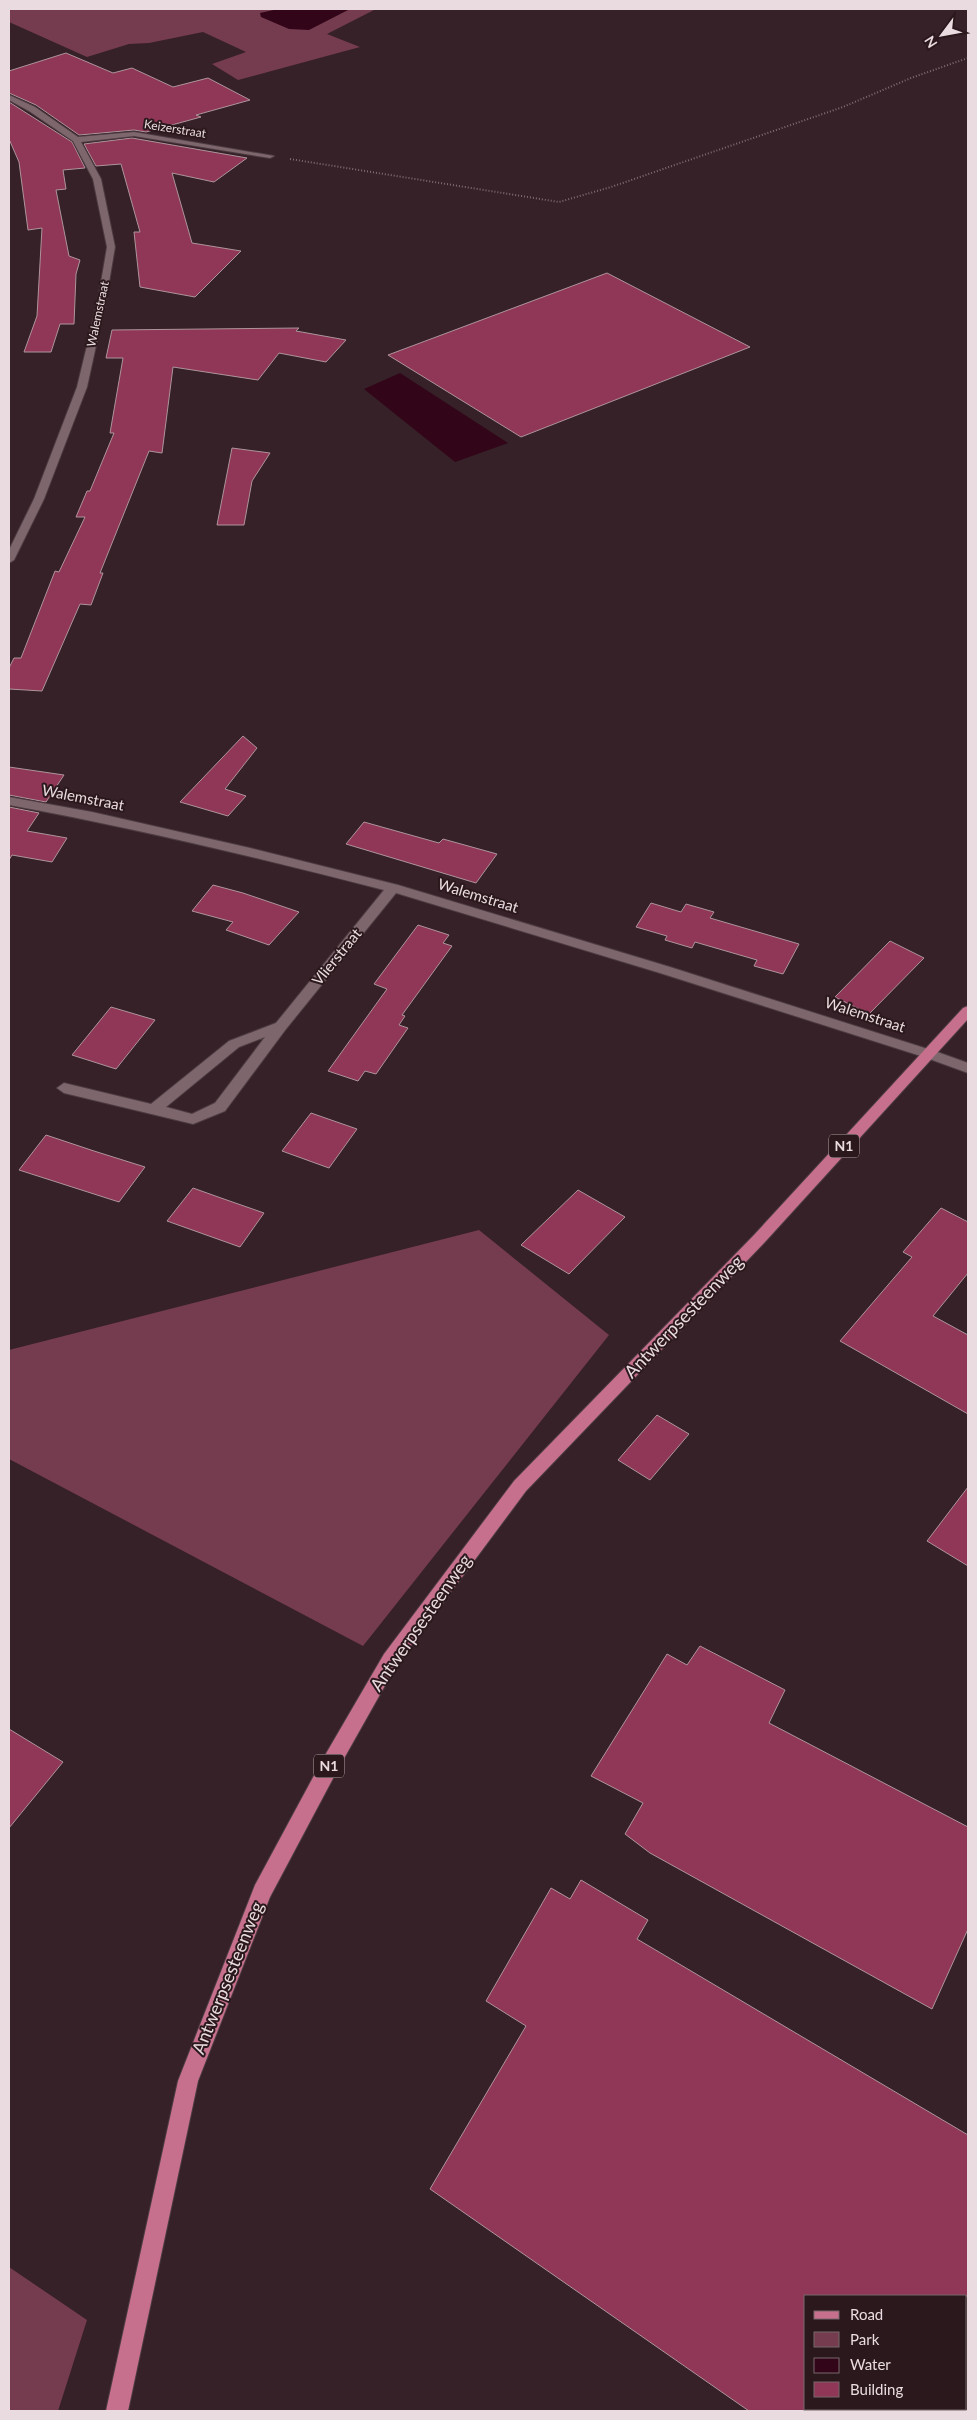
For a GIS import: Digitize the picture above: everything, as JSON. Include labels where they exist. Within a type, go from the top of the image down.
[{"type":"main road","name":"Antwerpsesteenweg","points":[[117,2411],[188,2081],[262,1892],[331,1763],[390,1660],[520,1486],[701,1300],[968,1011]]},
{"type":"street","name":"Walemstraat","points":[[9,96],[32,109],[76,140],[97,179],[111,247],[102,300],[82,387],[38,499],[9,560]]},
{"type":"street","name":"Keizerstraat","points":[[76,140],[134,134],[270,156]]},
{"type":"street","name":"Walemstraat","points":[[9,801],[120,822],[393,888],[693,979],[968,1068]]},
{"type":"street","name":"Vlierstraat","points":[[64,1088],[192,1119],[220,1107],[281,1026],[393,888]]},
{"type":"street","name":"Vlierstraat","points":[[154,1109],[234,1044],[281,1026]]},
{"type":"path","points":[[270,156],[559,202],[612,187],[843,107],[911,78],[968,58]]},
{"type":"green space","points":[[9,9],[376,9],[327,34],[360,47],[238,80],[212,64],[246,52],[203,32],[149,43],[129,44],[87,57],[9,22]]},
{"type":"green space","points":[[479,1230],[609,1335],[363,1646],[9,1459],[9,1350]]},
{"type":"green space","points":[[9,2267],[87,2320],[58,2411],[9,2411]]},
{"type":"water","points":[[278,9],[350,9],[309,30],[289,29],[261,17],[260,13]]},
{"type":"water","points":[[400,373],[508,443],[455,462],[364,389]]},
{"type":"building","points":[[66,53],[113,73],[132,68],[173,87],[208,78],[250,100],[196,115],[201,117],[146,132],[134,130],[79,135],[36,105],[9,93],[9,71]]},
{"type":"building","points":[[9,102],[72,142],[85,168],[63,170],[66,189],[56,190],[69,256],[80,260],[76,274],[74,324],[60,324],[51,352],[24,352],[37,316],[42,228],[28,230],[19,162],[9,139]]},
{"type":"building","points":[[132,138],[247,158],[214,182],[172,173],[192,243],[241,251],[195,297],[140,287],[134,232],[140,232],[121,164],[96,166],[84,144]]},
{"type":"building","points":[[607,273],[750,347],[521,437],[388,355]]},
{"type":"building","points":[[299,328],[296,331],[346,340],[326,362],[279,353],[258,380],[173,367],[162,453],[149,451],[100,573],[103,573],[91,605],[80,604],[42,691],[9,689],[9,668],[14,658],[21,658],[55,571],[59,572],[85,517],[76,517],[87,491],[90,491],[114,433],[110,433],[123,358],[106,358],[112,330]]},
{"type":"building","points":[[232,448],[270,453],[252,481],[244,525],[217,525]]},
{"type":"building","points":[[243,736],[257,748],[225,789],[246,796],[228,816],[180,802]]},
{"type":"building","points":[[9,767],[64,775],[46,802],[9,795]]},
{"type":"building","points":[[9,807],[39,813],[27,831],[67,838],[52,862],[12,855],[9,860]]},
{"type":"building","points":[[364,822],[439,843],[443,839],[497,854],[476,883],[346,844]]},
{"type":"building","points":[[213,885],[299,912],[269,945],[226,930],[233,922],[192,911]]},
{"type":"building","points":[[651,903],[681,912],[686,904],[714,912],[710,918],[799,944],[783,974],[754,966],[757,960],[695,942],[692,948],[665,940],[667,936],[636,927]]},
{"type":"building","points":[[418,925],[449,935],[443,943],[452,946],[402,1015],[405,1016],[399,1025],[408,1028],[376,1074],[365,1071],[358,1081],[328,1071],[387,989],[374,984]]},
{"type":"building","points":[[890,941],[924,958],[869,1014],[835,997]]},
{"type":"building","points":[[111,1007],[155,1020],[116,1069],[72,1055]]},
{"type":"building","points":[[311,1113],[357,1129],[329,1168],[282,1151]]},
{"type":"building","points":[[46,1135],[145,1167],[119,1202],[19,1170]]},
{"type":"building","points":[[193,1188],[264,1213],[240,1247],[167,1221]]},
{"type":"building","points":[[578,1190],[625,1217],[569,1274],[521,1245]]},
{"type":"building","points":[[941,1208],[968,1222],[968,1273],[933,1316],[968,1335],[968,1414],[840,1341],[912,1257],[903,1252]]},
{"type":"building","points":[[657,1415],[689,1434],[650,1480],[618,1460]]},
{"type":"building","points":[[968,1487],[968,1566],[927,1541]]},
{"type":"building","points":[[700,1646],[785,1690],[769,1723],[968,1827],[968,1929],[932,2009],[650,1853],[625,1834],[643,1803],[591,1776],[667,1654],[687,1665]]},
{"type":"building","points":[[9,1729],[63,1762],[9,1828]]},
{"type":"building","points":[[581,1880],[648,1920],[637,1939],[968,2135],[968,2296],[804,2295],[804,2410],[806,2411],[749,2411],[430,2189],[526,2026],[486,2001],[551,1888],[570,1899]]}]
